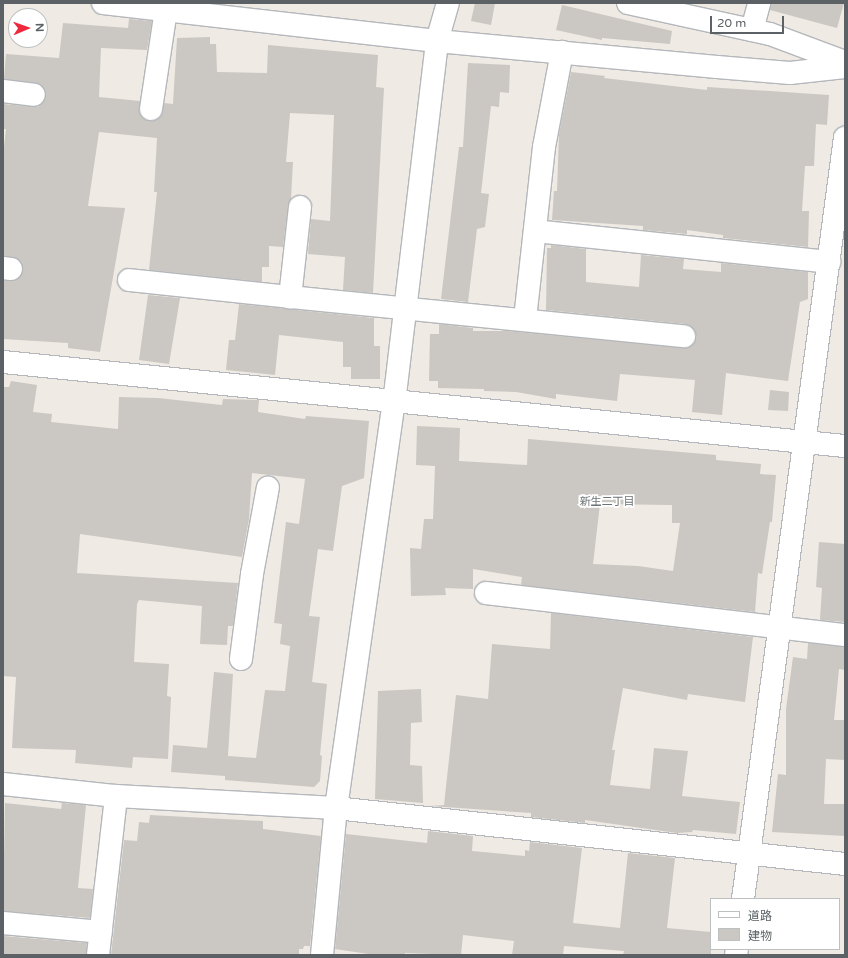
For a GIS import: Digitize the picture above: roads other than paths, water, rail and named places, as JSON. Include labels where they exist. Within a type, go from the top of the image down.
[{"type":"street","points":[[104,3],[437,41],[790,73],[845,67]]},
{"type":"street","points":[[322,955],[336,808],[394,403],[437,41],[448,3]]},
{"type":"street","points":[[628,3],[770,34],[845,62]]},
{"type":"street","points":[[752,30],[759,3]]},
{"type":"street","points":[[152,109],[166,10]]},
{"type":"street","points":[[524,319],[544,147],[562,52]]},
{"type":"street","points":[[3,91],[34,95]]},
{"type":"street","points":[[743,898],[778,628],[806,442],[845,138]]},
{"type":"street","points":[[290,297],[300,207]]},
{"type":"street","points":[[535,231],[829,262]]},
{"type":"street","points":[[129,280],[684,336]]},
{"type":"street","points":[[3,362],[394,403],[845,446]]},
{"type":"street","points":[[241,659],[252,574],[268,487]]},
{"type":"street","points":[[486,593],[845,635]]},
{"type":"street","points":[[3,784],[116,796],[336,808],[845,864]]},
{"type":"street","points":[[98,955],[116,796]]},
{"type":"street","points":[[3,923],[101,932]]},
{"type":"district","name":"新生二丁目","points":[[607,502]]}]
